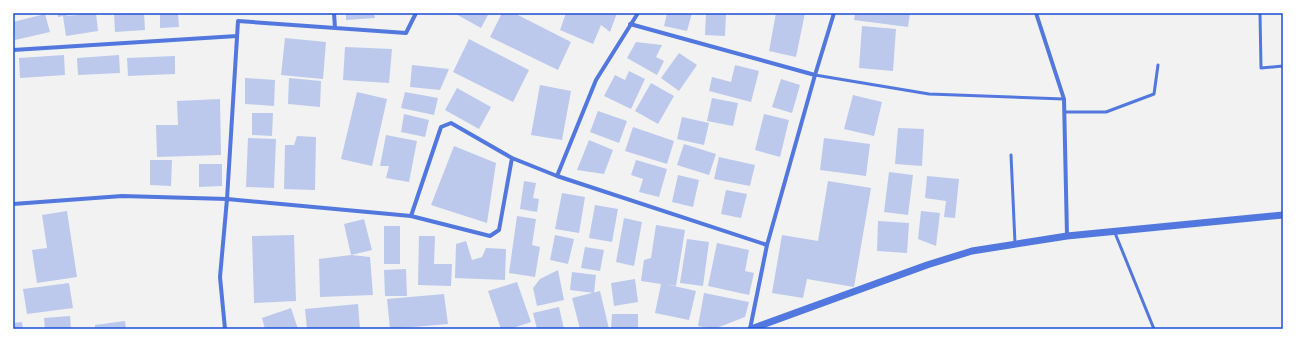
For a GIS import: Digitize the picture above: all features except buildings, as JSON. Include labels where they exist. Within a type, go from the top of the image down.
[{"type":"street","points":[[334,13],[335,28]]},
{"type":"street","points":[[225,329],[220,277],[227,199],[238,21],[406,34],[416,13]]},
{"type":"street","points":[[557,176],[596,80],[638,13]]},
{"type":"street","points":[[751,329],[767,245],[834,13]]},
{"type":"street","points":[[1036,13],[1064,99],[1067,236]]},
{"type":"street","points":[[630,24],[815,75]]},
{"type":"street","points":[[13,50],[237,36]]},
{"type":"street","points":[[410,216],[442,127],[452,123],[512,158],[557,176],[767,245]]},
{"type":"street","points":[[13,204],[122,196],[227,199],[410,216],[490,236],[499,230],[512,158]]},
{"type":"street","points":[[751,329],[927,265],[972,251],[1067,236],[1115,233],[1283,215]]},
{"type":"lane","points":[[1260,13],[1261,68],[1283,66]]},
{"type":"lane","points":[[1065,112],[1106,112],[1154,94],[1158,65]]},
{"type":"lane","points":[[815,75],[929,94],[1064,99]]},
{"type":"lane","points":[[1011,155],[1015,244]]},
{"type":"lane","points":[[1115,233],[1154,329]]}]
